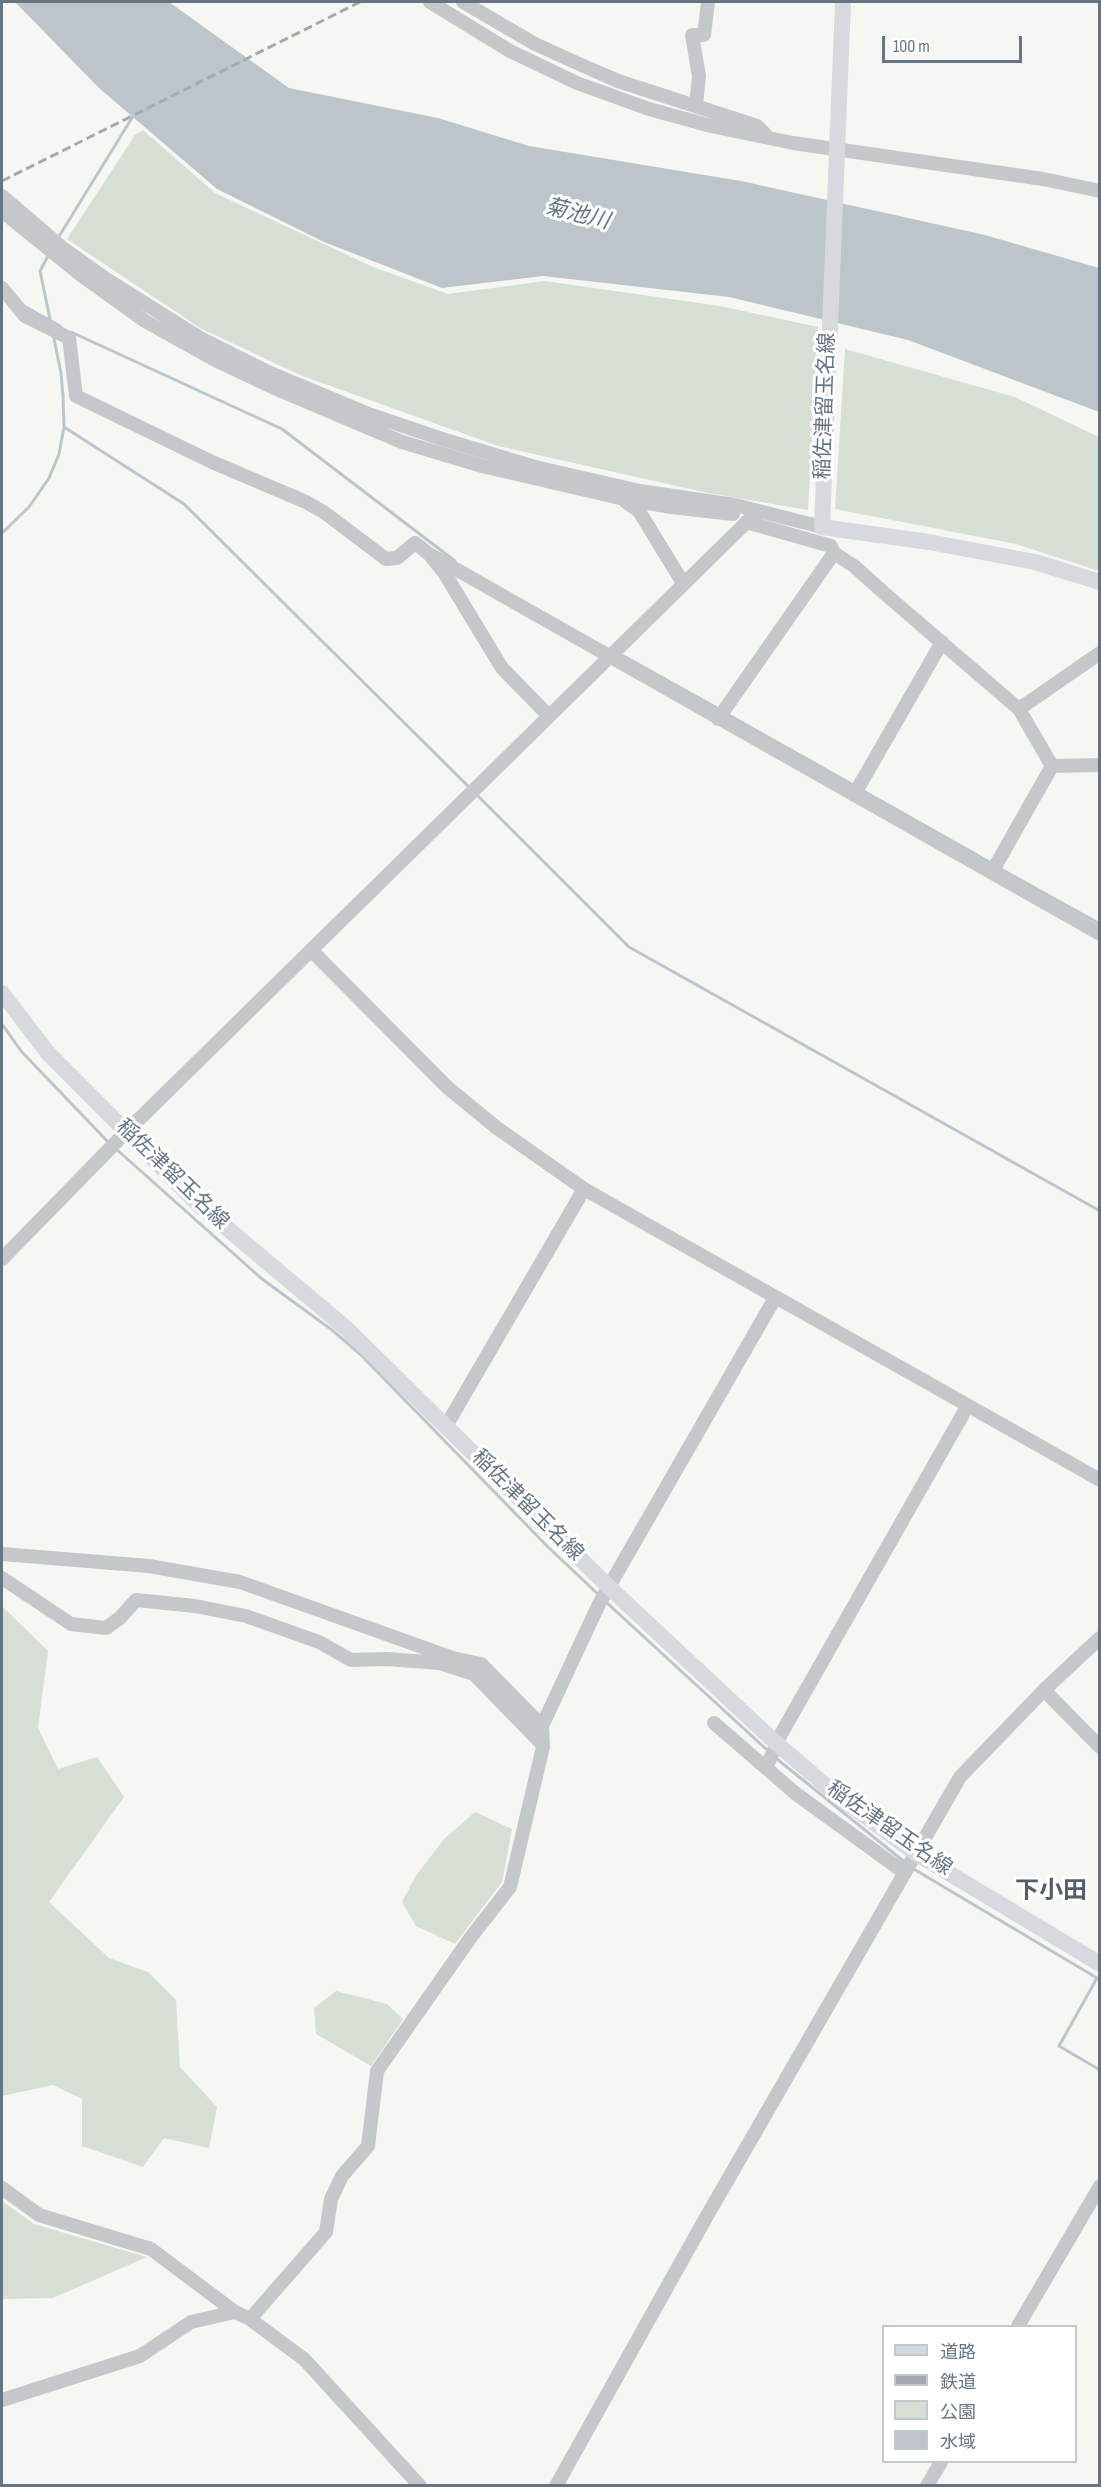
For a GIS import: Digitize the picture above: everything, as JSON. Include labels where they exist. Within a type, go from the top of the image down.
[{"type":"main road","name":"稲佐津留玉名線","points":[[822,527],[843,2]]},
{"type":"main road","points":[[822,527],[929,542],[1035,562],[1100,582]]},
{"type":"main road","name":"稲佐津留玉名線","points":[[2,993],[118,1141],[197,1203],[347,1329],[446,1426],[605,1595],[838,1796],[916,1855],[1100,1964]]},
{"type":"street","points":[[430,2],[510,51],[577,83],[649,109],[837,155],[1043,179],[1100,191]]},
{"type":"street","points":[[463,2],[534,44],[579,64],[618,81],[756,126],[769,138]]},
{"type":"street","points":[[696,105],[699,76],[692,35],[704,35],[708,2]]},
{"type":"street","points":[[2,196],[64,249],[152,309],[200,338],[281,378],[403,426],[503,459],[620,487],[735,505],[752,516],[831,546],[834,553],[854,566],[1019,709],[1052,766]]},
{"type":"street","points":[[2,211],[81,275],[145,321],[215,360],[272,387],[402,442],[482,466],[620,498],[822,527]]},
{"type":"street","points":[[2,221],[18,225]]},
{"type":"street","points":[[2,288],[25,316],[69,338],[76,396],[212,462],[306,502],[325,513],[386,559],[397,558],[416,543],[429,554],[445,574],[502,668],[548,716]]},
{"type":"street","points":[[620,498],[639,511],[683,583]]},
{"type":"street","points":[[2,1259],[118,1141],[752,516]]},
{"type":"street","points":[[722,714],[834,553]]},
{"type":"street","points":[[429,554],[857,790],[994,868],[1100,934]]},
{"type":"street","points":[[857,790],[942,642]]},
{"type":"street","points":[[1019,709],[1100,653]]},
{"type":"street","points":[[1052,766],[1100,765]]},
{"type":"street","points":[[994,868],[1052,766]]},
{"type":"street","points":[[312,951],[447,1087],[496,1128],[584,1189],[1100,1480]]},
{"type":"street","points":[[446,1426],[584,1189]]},
{"type":"street","points":[[250,2319],[326,2232],[331,2199],[342,2176],[368,2146],[377,2071],[471,1937],[510,1887],[543,1745],[542,1726],[605,1595],[775,1298]]},
{"type":"street","points":[[766,1768],[776,1743],[967,1407]]},
{"type":"street","points":[[2,1554],[149,1566],[240,1582],[453,1658],[481,1664],[542,1726]]},
{"type":"street","points":[[2,1578],[70,1624],[106,1628],[120,1618],[136,1600],[195,1606],[246,1616],[319,1642],[351,1660],[387,1659],[440,1663],[474,1674],[543,1745]]},
{"type":"street","points":[[556,2486],[698,2231],[960,1777],[1044,1690],[1100,1638]]},
{"type":"street","points":[[1044,1690],[1100,1747]]},
{"type":"street","points":[[714,1724],[795,1793],[905,1873]]},
{"type":"street","points":[[1019,2325],[1100,2186]]},
{"type":"street","points":[[2,2188],[39,2216],[151,2249],[235,2312],[250,2319],[304,2359],[420,2486]]},
{"type":"street","points":[[2,2400],[140,2356],[191,2322],[235,2312]]},
{"type":"street","points":[[927,2486],[940,2463]]},
{"type":"green space","points":[[143,130],[215,193],[373,267],[448,294],[545,281],[720,306],[818,327],[808,510],[708,493],[498,446],[300,375],[200,328],[67,239],[135,135]]},
{"type":"green space","points":[[845,349],[1015,397],[1099,437],[1099,571],[1016,544],[835,509]]},
{"type":"green space","points":[[2,1606],[48,1651],[38,1728],[58,1769],[97,1757],[124,1797],[49,1902],[109,1958],[148,1972],[176,2000],[180,2067],[217,2107],[209,2148],[164,2138],[143,2167],[82,2146],[82,2099],[53,2085],[2,2096]]},
{"type":"green space","points":[[475,1812],[512,1829],[502,1882],[455,1944],[416,1926],[402,1902],[415,1877],[444,1839]]},
{"type":"green space","points":[[336,1991],[387,2004],[403,2019],[371,2066],[316,2034],[314,2008]]},
{"type":"green space","points":[[2,2201],[34,2224],[147,2257],[53,2298],[2,2299]]},
{"type":"water","name":"菊池川","points":[[15,2],[169,2],[289,88],[438,118],[529,146],[741,181],[985,235],[1099,268],[1099,412],[908,340],[729,297],[543,276],[442,288],[324,242],[217,189],[99,88]]},
{"type":"waterway","points":[[58,238],[135,113]]},
{"type":"waterway","points":[[49,254],[40,271],[50,319]]},
{"type":"waterway","points":[[24,306],[60,326]]},
{"type":"waterway","points":[[71,332],[282,429],[455,561]]},
{"type":"waterway","points":[[2,533],[29,507],[49,478],[59,454],[64,427],[63,396],[53,334]]},
{"type":"waterway","points":[[64,427],[184,504],[471,789]]},
{"type":"waterway","points":[[620,654],[719,709]]},
{"type":"waterway","points":[[727,714],[855,786]]},
{"type":"waterway","points":[[860,789],[993,864]]},
{"type":"waterway","points":[[476,794],[629,947],[1100,1211]]},
{"type":"waterway","points":[[999,868],[1100,924]]},
{"type":"waterway","points":[[2,1024],[21,1051],[110,1144]]},
{"type":"waterway","points":[[115,1148],[262,1279],[332,1330],[360,1354],[548,1547],[599,1595]]},
{"type":"waterway","points":[[606,1602],[766,1749]]},
{"type":"waterway","points":[[777,1759],[907,1864]]},
{"type":"waterway","points":[[912,1868],[1097,1978],[1059,2046],[1100,2070]]},
{"type":"railway","points":[[2,181],[360,2]]},
{"type":"district","name":"下小田","points":[[1051,1892]]}]
